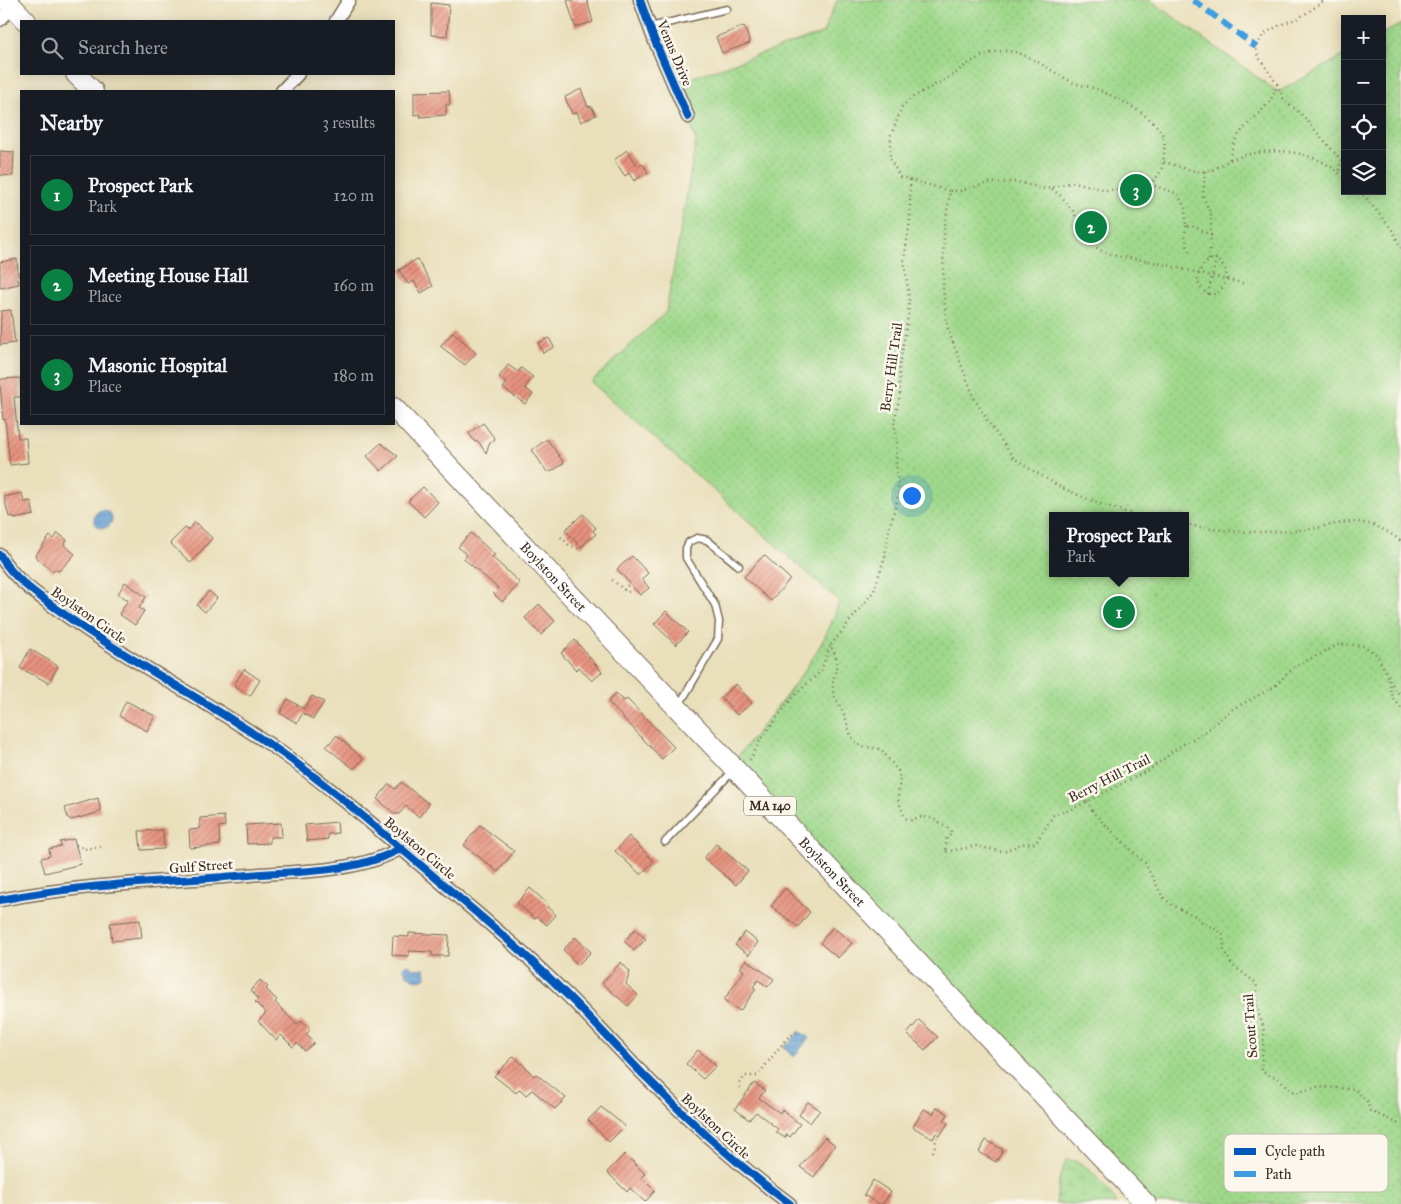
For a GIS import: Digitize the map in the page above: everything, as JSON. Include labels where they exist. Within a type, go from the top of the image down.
[{"type":"main road","points":[[6,9],[24,20]]},
{"type":"main road","points":[[77,75],[92,90]]},
{"type":"main road","name":"Boylston Street","points":[[395,409],[1146,1204]]},
{"type":"street","points":[[337,20],[348,0]]},
{"type":"street","name":"Venus Drive","points":[[640,0],[688,117]]},
{"type":"street","points":[[283,90],[297,75]]},
{"type":"street","name":"Boylston Circle","points":[[0,555],[20,579],[46,602],[113,649],[279,751],[323,783],[401,848],[561,989],[649,1080],[743,1169],[790,1204]]},
{"type":"street","name":"Gulf Street","points":[[0,900],[86,887],[300,871],[369,862],[386,857],[401,848]]},
{"type":"lane","points":[[650,27],[727,9]]},
{"type":"lane","points":[[678,708],[718,639],[719,621],[715,605],[686,558],[686,548],[689,542],[697,538],[707,540],[739,566]]},
{"type":"lane","points":[[665,842],[738,772]]},
{"type":"path","points":[[1163,162],[1179,165],[1191,171],[1205,172],[1218,168],[1230,159],[1264,152],[1298,153],[1323,161],[1339,172],[1341,160],[1301,114],[1284,100],[1277,84],[1256,53],[1258,42],[1262,37],[1300,17],[1325,0]]},
{"type":"path","points":[[1052,189],[1074,182],[1106,190],[1139,189],[1150,184],[1159,176],[1163,162],[1163,136],[1155,124],[1142,114],[1100,91],[1071,82],[1055,71],[1014,51],[1003,51],[979,57],[940,83],[913,97],[902,107],[891,135],[890,159],[900,177],[950,191],[960,191],[988,182],[1017,182],[1052,189],[1062,197],[1078,218],[1088,241],[1100,250],[1116,256],[1144,260],[1246,284]]},
{"type":"path","points":[[1230,159],[1238,136],[1273,98],[1277,84]]},
{"type":"path","points":[[1205,172],[1203,197],[1211,214],[1209,260]]},
{"type":"path","points":[[1149,203],[1150,184]]},
{"type":"path","points":[[1150,184],[1178,194],[1185,208],[1185,237],[1189,252]]},
{"type":"path","points":[[950,191],[944,232],[943,287],[947,327],[974,398],[990,425],[1013,456],[1027,467],[1078,495],[1126,512]]},
{"type":"path","points":[[1363,195],[1393,231],[1401,248]]},
{"type":"path","points":[[1186,226],[1192,226],[1211,235]]},
{"type":"path","points":[[1208,294],[1216,258]]},
{"type":"path","points":[[1216,258],[1225,268],[1227,279],[1221,290],[1212,295],[1208,294],[1199,284],[1198,273],[1200,267],[1209,260],[1216,258]]},
{"type":"path","points":[[1189,524],[1249,532],[1290,531],[1355,521],[1370,523],[1385,529],[1401,540]]},
{"type":"path","points":[[561,537],[568,545],[582,550]]},
{"type":"path","points":[[612,580],[624,590],[631,593],[633,591]]},
{"type":"path","points":[[624,590],[628,585]]},
{"type":"path","points":[[738,772],[793,697],[820,671],[830,646]]},
{"type":"path","points":[[1388,674],[1396,691],[1401,695]]},
{"type":"path","points":[[76,845],[85,849],[104,846]]},
{"type":"path","points":[[740,1088],[739,1084],[745,1076],[757,1076],[787,1038],[796,1032]]},
{"type":"path","points":[[934,1152],[937,1137]]},
{"type":"green space","points":[[837,0],[1150,0],[1278,92],[1341,57],[1341,195],[1386,195],[1386,32],[1401,24],[1401,1204],[1146,1204],[731,765],[808,666],[832,622],[839,601],[591,382],[666,312],[696,141],[675,83],[823,33]]},
{"type":"green space","points":[[1066,1160],[1074,1160],[1088,1169],[1118,1204],[1056,1204],[1059,1179]]},
{"type":"water","points":[[103,510],[109,513],[112,519],[109,525],[103,528],[97,525],[94,519],[97,513]]},
{"type":"water","points":[[408,964],[413,969],[425,968],[426,977],[416,980],[409,976],[403,967]]},
{"type":"water","points":[[799,1031],[809,1038],[794,1057],[783,1047],[786,1043],[789,1044]]},
{"type":"building","points":[[567,0],[587,0],[593,22],[575,27]]},
{"type":"building","points":[[431,3],[449,5],[447,36],[431,35]]},
{"type":"building","points":[[744,26],[750,43],[722,53],[716,37]]},
{"type":"building","points":[[581,89],[588,107],[591,106],[596,115],[581,122],[577,112],[572,114],[565,97]]},
{"type":"building","points":[[449,91],[450,105],[446,105],[446,115],[420,117],[420,114],[414,115],[414,92]]},
{"type":"building","points":[[627,150],[638,166],[642,163],[648,172],[634,181],[629,173],[625,176],[614,160]]},
{"type":"building","points":[[0,151],[14,152],[13,176],[0,175]]},
{"type":"building","points":[[17,259],[19,284],[0,288],[0,262]]},
{"type":"building","points":[[417,259],[433,286],[421,293],[414,281],[408,284],[399,270]]},
{"type":"building","points":[[11,310],[15,343],[0,345],[1,311]]},
{"type":"building","points":[[453,332],[476,353],[465,365],[440,346]]},
{"type":"building","points":[[549,338],[554,347],[543,353],[538,343]]},
{"type":"building","points":[[508,365],[518,372],[521,368],[533,377],[525,388],[533,394],[525,404],[503,388],[507,383],[499,377]]},
{"type":"building","points":[[20,378],[20,397],[14,397],[18,438],[26,438],[28,463],[10,465],[5,419],[3,420],[1,379]]},
{"type":"building","points":[[483,423],[495,439],[489,444],[486,453],[478,441],[475,442],[469,433]]},
{"type":"building","points":[[547,439],[564,463],[551,472],[549,470],[547,472],[532,450]]},
{"type":"building","points":[[381,443],[398,456],[381,471],[367,456]]},
{"type":"building","points":[[423,487],[438,502],[424,517],[408,501]]},
{"type":"building","points":[[22,493],[24,502],[31,501],[34,515],[14,519],[13,516],[9,517],[4,497]]},
{"type":"building","points":[[583,514],[596,528],[593,531],[596,534],[581,547],[565,530]]},
{"type":"building","points":[[195,522],[212,538],[191,563],[170,543],[185,528],[188,530]]},
{"type":"building","points":[[58,533],[67,540],[64,545],[75,554],[59,571],[55,569],[53,572],[35,556],[50,536],[54,539]]},
{"type":"building","points":[[471,533],[495,555],[492,557],[520,583],[502,602],[493,593],[498,588],[464,559],[467,555],[458,547]]},
{"type":"building","points":[[764,555],[790,579],[771,601],[744,577]]},
{"type":"building","points":[[632,556],[648,573],[642,579],[649,588],[640,595],[617,569]]},
{"type":"building","points":[[125,582],[146,597],[139,608],[144,611],[135,625],[119,614],[128,600],[118,594]]},
{"type":"building","points":[[209,591],[217,598],[205,612],[197,605]]},
{"type":"building","points":[[539,604],[555,621],[541,635],[525,618]]},
{"type":"building","points":[[666,611],[688,632],[676,645],[654,624]]},
{"type":"building","points":[[575,640],[602,672],[592,681],[579,667],[576,670],[561,653]]},
{"type":"building","points":[[30,649],[58,666],[49,683],[20,668]]},
{"type":"building","points":[[244,669],[260,680],[250,696],[234,685]]},
{"type":"building","points":[[736,684],[752,703],[737,715],[721,697]]},
{"type":"building","points":[[616,693],[624,701],[627,699],[674,747],[662,759],[608,702]]},
{"type":"building","points":[[312,696],[324,702],[313,719],[303,713],[297,723],[280,713],[288,699],[304,709]]},
{"type":"building","points":[[126,701],[155,716],[147,731],[119,716]]},
{"type":"building","points":[[337,735],[363,759],[354,769],[326,747]]},
{"type":"building","points":[[401,782],[429,804],[419,817],[406,806],[399,814],[395,814],[377,799],[389,784],[395,789]]},
{"type":"building","points":[[98,798],[101,812],[71,820],[68,818],[65,808]]},
{"type":"building","points":[[224,816],[225,826],[219,827],[220,845],[190,848],[189,830],[199,829],[200,818]]},
{"type":"building","points":[[337,822],[338,833],[328,834],[328,839],[307,841],[305,825]]},
{"type":"building","points":[[281,823],[282,837],[270,837],[270,843],[247,844],[246,825]]},
{"type":"building","points":[[480,825],[514,851],[498,872],[464,845]]},
{"type":"building","points":[[163,830],[164,849],[141,850],[139,831]]},
{"type":"building","points":[[629,836],[654,861],[641,875],[615,851]]},
{"type":"building","points":[[74,839],[81,864],[45,873],[41,858],[50,856],[49,849],[61,846],[60,842]]},
{"type":"building","points":[[716,844],[748,871],[736,885],[704,858]]},
{"type":"building","points":[[530,888],[549,905],[547,907],[556,915],[547,925],[537,917],[535,919],[517,903]]},
{"type":"building","points":[[785,888],[810,912],[798,927],[771,906]]},
{"type":"building","points":[[140,920],[142,938],[112,941],[110,923]]},
{"type":"building","points":[[833,927],[852,943],[838,958],[820,943]]},
{"type":"building","points":[[635,929],[646,939],[634,951],[624,941]]},
{"type":"building","points":[[745,932],[758,942],[749,955],[735,945]]},
{"type":"building","points":[[409,933],[449,935],[448,956],[432,956],[432,952],[409,951],[409,956],[392,955],[393,936],[409,937]]},
{"type":"building","points":[[575,937],[591,952],[578,965],[563,950]]},
{"type":"building","points":[[746,960],[774,979],[768,987],[758,980],[753,987],[756,989],[740,1011],[724,1000],[744,971],[740,968]]},
{"type":"building","points":[[621,962],[630,972],[626,984],[638,995],[628,1006],[602,983]]},
{"type":"building","points":[[260,980],[268,987],[266,989],[277,1000],[275,1002],[297,1025],[301,1021],[310,1030],[306,1034],[314,1043],[305,1051],[297,1043],[293,1047],[281,1035],[276,1040],[258,1021],[266,1013],[255,1002],[258,999],[251,990]]},
{"type":"building","points":[[919,1020],[938,1037],[925,1050],[907,1034]]},
{"type":"building","points":[[698,1050],[716,1066],[703,1079],[686,1064]]},
{"type":"building","points":[[514,1056],[534,1076],[536,1074],[566,1098],[555,1109],[532,1090],[526,1095],[520,1089],[516,1093],[494,1076]]},
{"type":"building","points":[[754,1083],[765,1090],[759,1098],[780,1113],[782,1110],[800,1124],[790,1137],[787,1134],[785,1138],[776,1132],[778,1129],[756,1112],[749,1120],[735,1109]]},
{"type":"building","points":[[808,1102],[820,1110],[810,1123],[799,1115]]},
{"type":"building","points":[[601,1107],[625,1126],[609,1142],[588,1120]]},
{"type":"building","points":[[937,1107],[948,1114],[944,1121],[948,1123],[940,1136],[936,1133],[933,1139],[913,1127],[924,1109],[933,1114]]},
{"type":"building","points":[[825,1137],[835,1145],[814,1177],[800,1167]]},
{"type":"building","points":[[986,1140],[1003,1150],[996,1162],[979,1152]]},
{"type":"building","points":[[625,1154],[645,1174],[641,1177],[655,1191],[645,1202],[630,1188],[627,1192],[607,1172]]},
{"type":"building","points":[[873,1180],[891,1192],[883,1204],[878,1204],[864,1195]]},
{"type":"marked path","points":[[1193,0],[1256,47]]},
{"type":"cycle path","points":[[640,0],[654,39],[688,117]]},
{"type":"cycle path","points":[[0,555],[22,582],[68,617],[256,735],[338,796],[529,959],[572,1000],[681,1112],[734,1160],[790,1204]]},
{"type":"cycle path","points":[[0,900],[93,887],[327,869],[366,862],[401,848]]},
{"type":"place","name":"Masonic Hospital","points":[[1136,190]]},
{"type":"place","name":"Meeting House Hall","points":[[1091,227]]},
{"type":"place","name":"Prospect Park","points":[[1119,612]]}]
